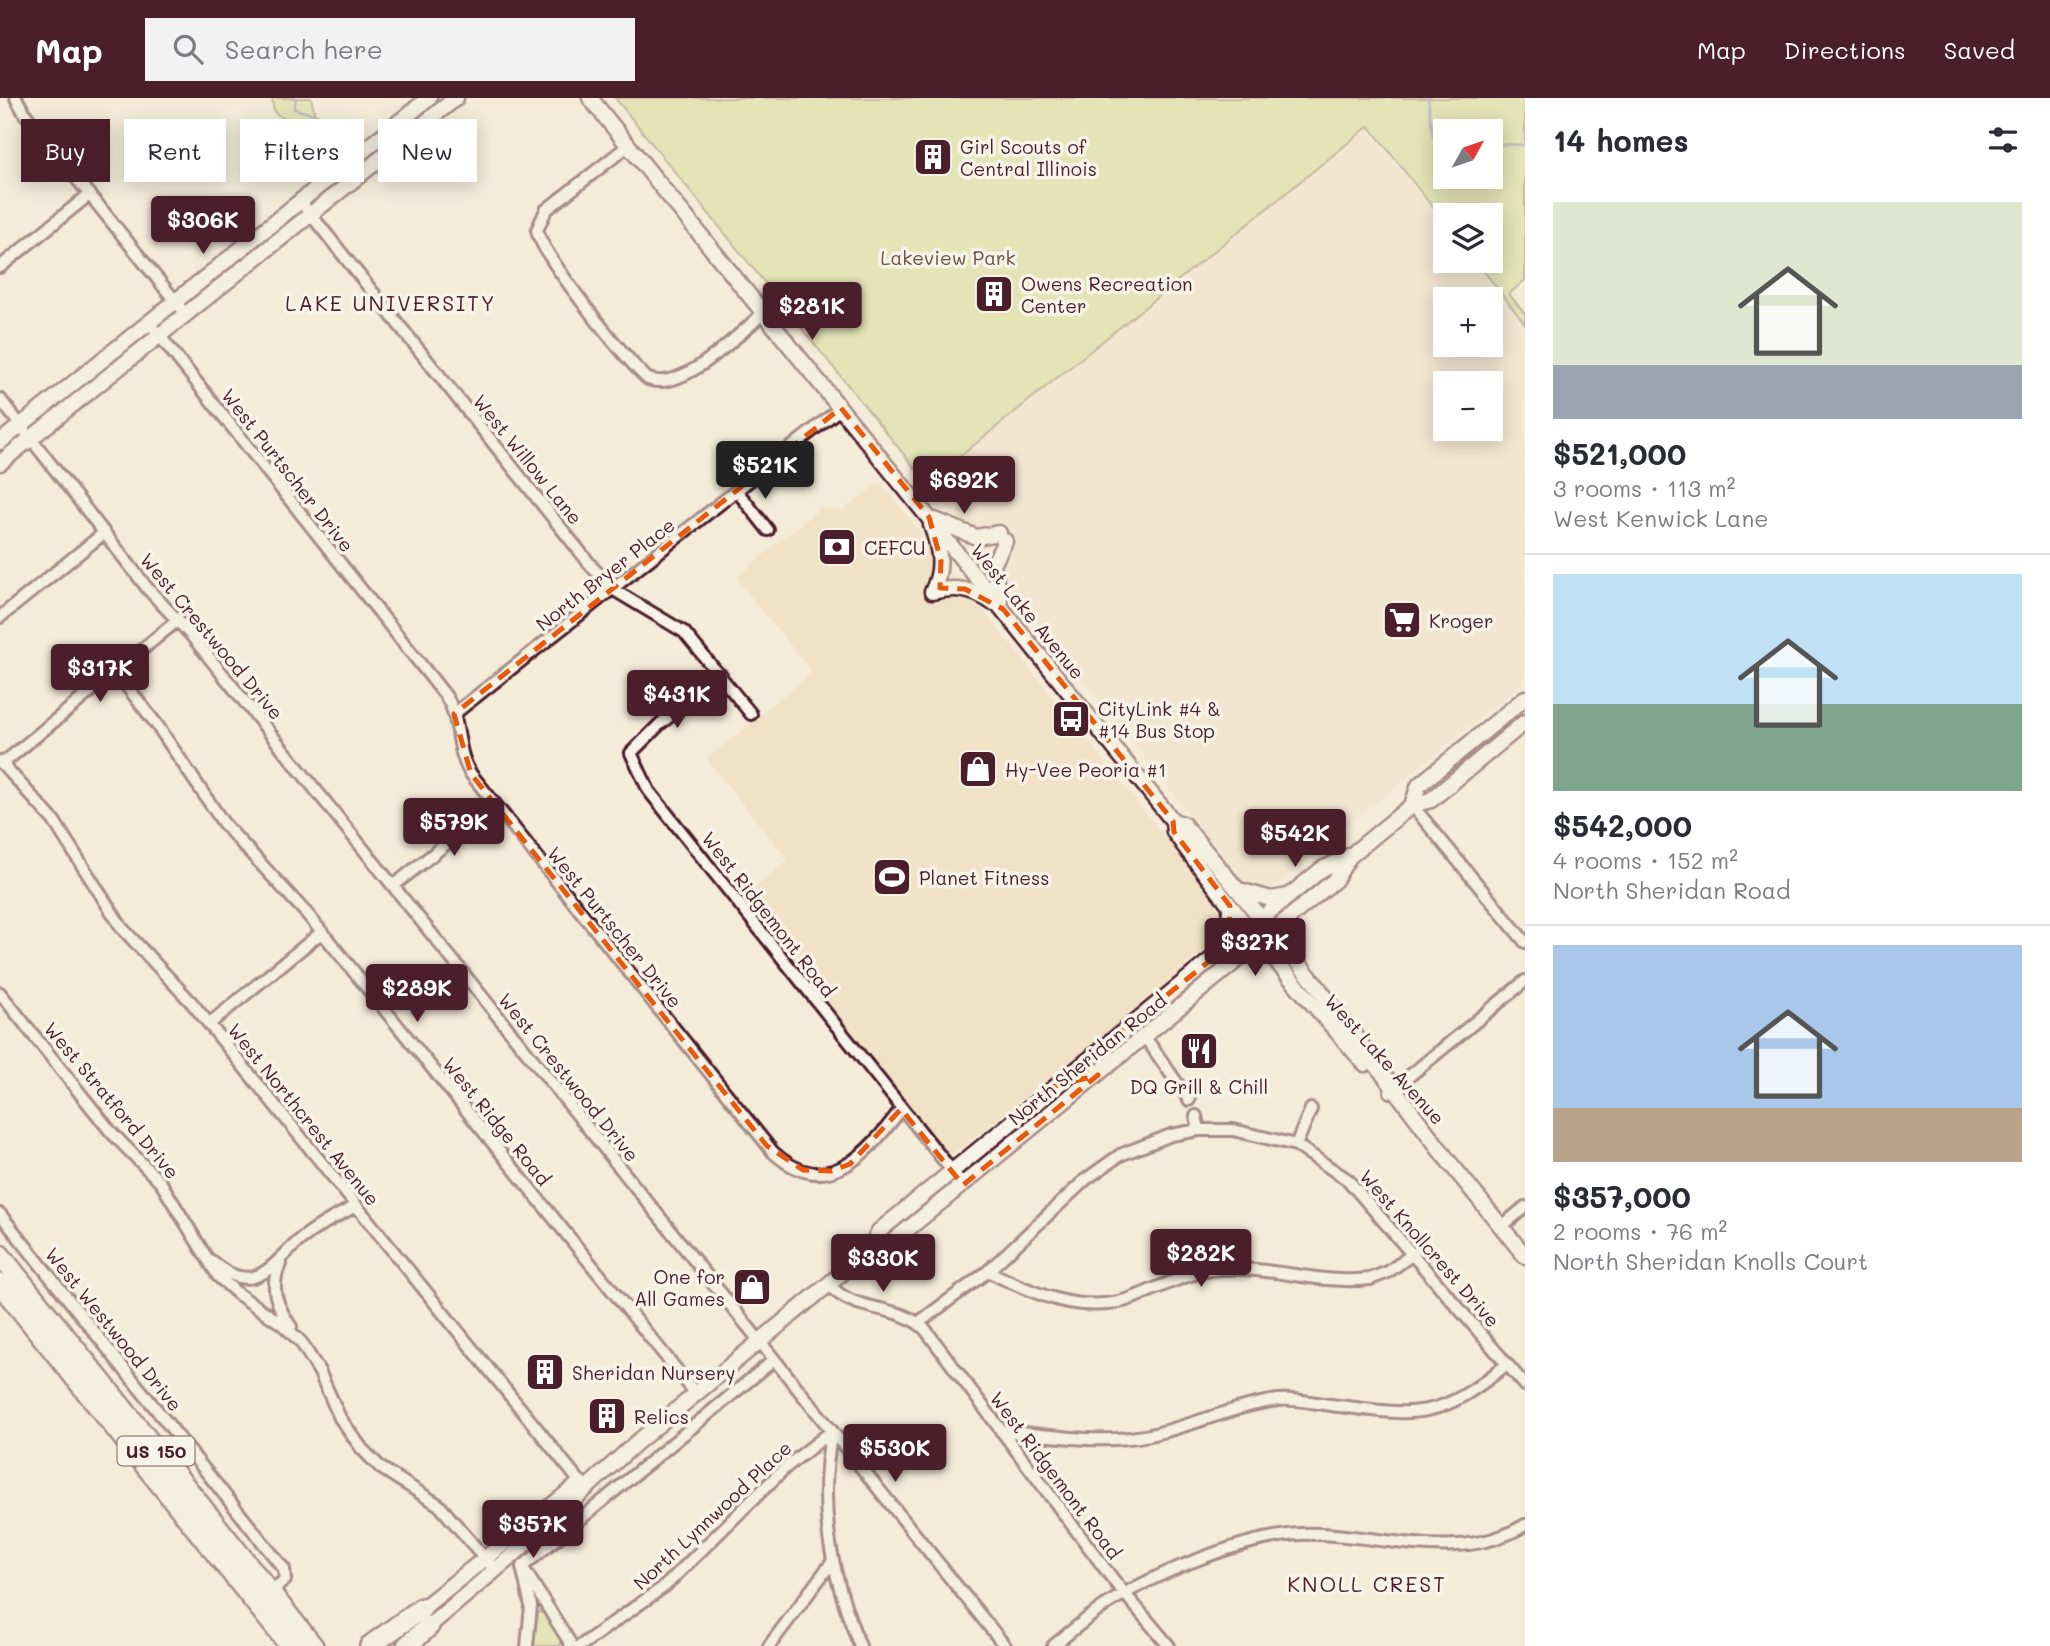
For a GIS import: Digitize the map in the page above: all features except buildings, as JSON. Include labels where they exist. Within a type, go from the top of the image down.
[{"type":"highway","name":"US 150","points":[[0,1255],[313,1646]]},
{"type":"highway","name":"US 150","points":[[0,1284],[288,1646]]},
{"type":"highway","points":[[270,1592],[321,1646]]},
{"type":"highway","points":[[370,1646],[426,1617]]},
{"type":"highway","points":[[406,1646],[426,1617]]},
{"type":"main road","points":[[0,442],[429,98]]},
{"type":"main road","name":"West Lake Avenue","points":[[590,98],[1173,821],[1174,832],[1259,943],[1392,1090]]},
{"type":"main road","points":[[0,463],[312,215],[453,99]]},
{"type":"main road","points":[[929,517],[976,537],[1002,537],[993,565],[1003,609]]},
{"type":"main road","points":[[929,517],[942,561],[941,575],[932,592],[965,589],[1003,609]]},
{"type":"main road","name":"North Sheridan Road","points":[[1412,804],[1419,785],[1525,698]]},
{"type":"main road","name":"North Sheridan Road","points":[[426,1617],[502,1542],[583,1485],[761,1343],[869,1251],[880,1231],[1033,1103],[1322,869],[1350,856],[1412,804],[1431,800],[1525,722]]},
{"type":"main road","name":"West Lake Avenue","points":[[1173,821],[1183,824],[1263,918],[1392,1090],[1525,1256]]},
{"type":"main road","name":"North Sheridan Road","points":[[869,1251],[886,1247],[1233,965],[1335,880],[1350,856]]},
{"type":"main road","points":[[1239,890],[1271,899],[1289,896]]},
{"type":"main road","points":[[1222,951],[1229,928],[1230,906]]},
{"type":"main road","points":[[1292,954],[1291,926],[1298,911]]},
{"type":"main road","points":[[1233,965],[1249,959],[1280,968]]},
{"type":"main road","points":[[1145,1037],[1143,1027],[1159,1012],[1167,995]]},
{"type":"main road","points":[[996,1158],[1010,1136],[1032,1116],[1033,1103],[1040,1105],[1052,1101],[1075,1084],[1098,1075]]},
{"type":"main road","name":"North Sheridan Road","points":[[376,1646],[426,1617],[495,1570],[517,1561],[583,1485]]},
{"type":"street","points":[[16,98],[25,114],[186,315]]},
{"type":"street","points":[[629,145],[546,210],[537,230],[547,255],[624,352],[648,379],[673,382],[693,370],[765,312]]},
{"type":"street","points":[[0,267],[90,194]]},
{"type":"street","name":"West Willow Lane","points":[[300,201],[565,534],[614,590],[679,627],[751,713]]},
{"type":"street","name":"West Purtscher Drive","points":[[148,321],[445,695],[454,714],[464,763],[767,1146],[784,1161],[810,1172],[831,1171],[844,1167],[872,1146],[901,1109]]},
{"type":"street","name":"West Crestwood Drive","points":[[0,400],[148,589],[178,620],[1005,1646]]},
{"type":"street","name":"North Bryer Place","points":[[454,714],[842,408]]},
{"type":"street","points":[[737,491],[768,530]]},
{"type":"street","points":[[0,617],[104,533]]},
{"type":"street","points":[[1,763],[178,620]]},
{"type":"street","name":"West Ridge Road","points":[[115,671],[157,725],[216,814],[322,932],[696,1395]]},
{"type":"street","name":"West Ridgemont Road","points":[[721,675],[660,724],[631,753],[649,791],[963,1185]]},
{"type":"street","name":"West Northcrest Avenue","points":[[1,763],[54,821],[122,928],[209,1024],[583,1485]]},
{"type":"street","points":[[1412,804],[1525,942]]},
{"type":"street","points":[[393,886],[495,805]]},
{"type":"street","points":[[209,1024],[322,932]]},
{"type":"street","points":[[1392,1090],[1525,981]]},
{"type":"street","name":"West Stratford Drive","points":[[0,993],[111,1132],[161,1183],[195,1242],[223,1283],[282,1324],[304,1346],[340,1418],[362,1449],[381,1468],[439,1505],[495,1570]]},
{"type":"street","points":[[1145,1037],[1189,1100]]},
{"type":"street","points":[[1296,1145],[1311,1109]]},
{"type":"street","points":[[1196,1116],[1199,1130]]},
{"type":"street","name":"West Knollcrest Drive","points":[[918,1323],[988,1271],[1108,1163],[1145,1143],[1199,1130],[1241,1131],[1296,1145],[1324,1161],[1352,1183],[1525,1385]]},
{"type":"street","points":[[195,1242],[214,1264],[237,1276],[265,1274],[318,1227],[356,1206]]},
{"type":"street","points":[[1501,1227],[1525,1207]]},
{"type":"street","name":"West Westwood Drive","points":[[1,1217],[284,1569],[285,1580],[270,1592]]},
{"type":"street","points":[[988,1271],[1064,1302],[1104,1306],[1126,1301],[1189,1276],[1221,1269],[1370,1279],[1388,1272],[1414,1253]]},
{"type":"street","points":[[286,1256],[275,1279],[275,1296],[281,1312],[304,1346]]},
{"type":"street","points":[[829,1284],[848,1301],[902,1315],[918,1323]]},
{"type":"street","name":"West Ridgemont Road","points":[[918,1323],[1124,1594],[1169,1646]]},
{"type":"street","points":[[517,1561],[774,1360]]},
{"type":"street","points":[[1002,1431],[1086,1440],[1140,1437],[1240,1407],[1284,1400],[1389,1413],[1419,1413],[1460,1399],[1507,1364]]},
{"type":"street","points":[[832,1431],[825,1492],[832,1562],[860,1646]]},
{"type":"street","name":"North Lynnwood Place","points":[[580,1646],[665,1586],[786,1467],[832,1431]]},
{"type":"street","points":[[1053,1646],[1124,1594],[1216,1555],[1273,1537],[1321,1534],[1461,1545],[1496,1539],[1525,1525]]},
{"type":"street","points":[[502,1542],[572,1646]]},
{"type":"street","points":[[517,1561],[531,1606],[527,1646]]},
{"type":"street","points":[[769,1646],[832,1562]]},
{"type":"highlighted area","points":[[841,408],[929,517],[941,561],[940,588],[965,589],[1003,609],[1173,821],[1174,832],[1230,906],[1229,931],[1222,951],[1052,1087],[1098,1075],[963,1185],[901,1109],[850,1164],[831,1171],[803,1170],[767,1146],[471,774],[454,714]]},
{"type":"shaded area","points":[[1360,119],[1433,213],[1433,273],[1480,273],[1491,287],[1433,287],[1433,357],[1503,357],[1503,302],[1525,330],[1525,681],[1257,900],[927,483]]},
{"type":"shaded area","points":[[880,482],[1211,894],[1222,916],[1219,933],[1207,948],[1087,1049],[950,1156],[743,897],[788,860],[707,759],[812,672],[736,578],[820,508],[842,511]]},
{"type":"green space","points":[[272,98],[311,98],[316,119],[284,119],[274,112]]},
{"type":"green space","name":"Lakeview Park","points":[[615,98],[1525,98],[1525,280],[1509,294],[1525,314],[1525,324],[1503,296],[1503,287],[1496,287],[1485,273],[1503,273],[1503,203],[1433,203],[1433,208],[1369,126],[927,483]]},
{"type":"green space","points":[[539,1612],[544,1614],[561,1641],[560,1646],[532,1646],[535,1617]]},
{"type":"waterway","points":[[296,98],[294,109],[317,115],[318,119]]},
{"type":"waterway","points":[[1428,98],[1433,137]]},
{"type":"waterway","points":[[1503,144],[1525,145]]},
{"type":"place","name":"Girl Scouts of Central Illinois","points":[[933,157]]},
{"type":"place","name":"Owens Recreation Center","points":[[994,294]]},
{"type":"place","name":"CEFCU","points":[[837,547]]},
{"type":"place","name":"Kroger","points":[[1402,620]]},
{"type":"place","name":"CityLink #4 & #14 Bus Stop","points":[[1071,719]]},
{"type":"place","name":"Hy-Vee Peoria #1","points":[[978,769]]},
{"type":"place","name":"Planet Fitness","points":[[892,877]]},
{"type":"place","name":"DQ Grill & Chill","points":[[1199,1051]]},
{"type":"place","name":"One for All Games","points":[[752,1287]]},
{"type":"place","name":"Sheridan Nursery","points":[[545,1372]]},
{"type":"place","name":"Relics","points":[[607,1416]]},
{"type":"district","name":"LAKE UNIVERSITY","points":[[391,302]]},
{"type":"district","name":"KNOLL CREST","points":[[1367,1583]]}]
